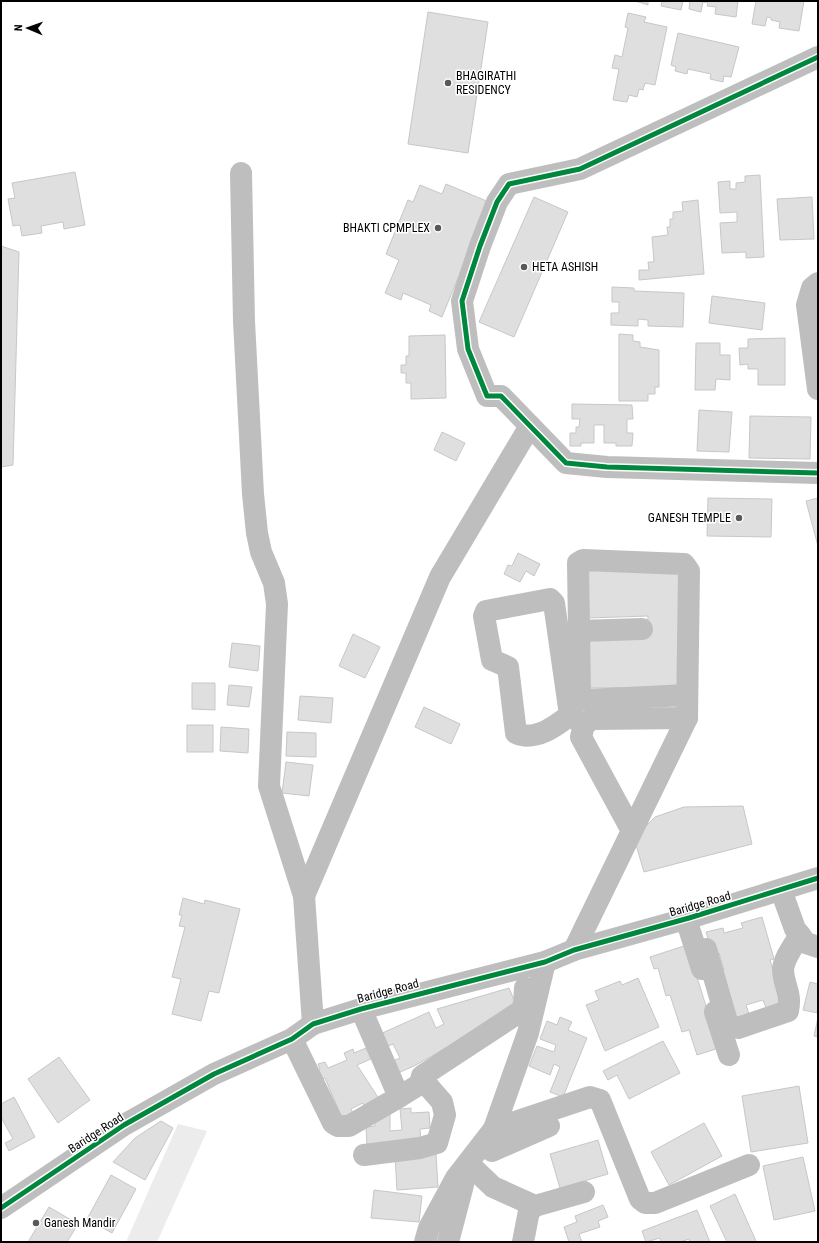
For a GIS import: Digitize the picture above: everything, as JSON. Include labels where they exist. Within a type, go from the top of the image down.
[{"type":"street","points":[[818,56],[580,169],[508,184],[498,202],[480,246],[462,301],[468,349],[487,396],[501,396],[566,463],[607,467],[818,473]]},
{"type":"street","points":[[241,173],[244,309],[253,494],[257,534],[261,552],[274,583],[277,604],[269,786],[304,896],[313,1024]]},
{"type":"street","points":[[818,283],[812,288],[807,305],[818,390]]},
{"type":"street","points":[[304,896],[440,577],[530,426]]},
{"type":"street","points":[[574,950],[687,718],[690,571],[684,564],[583,560],[578,563],[580,695],[586,700],[687,695]]},
{"type":"street","points":[[632,831],[581,737],[577,720],[554,603],[550,599],[486,611],[484,616],[492,660],[508,667],[516,733],[521,736],[541,733],[554,727],[577,720],[687,718]]},
{"type":"street","points":[[579,631],[642,629]]},
{"type":"street","name":"Baridge Road","points":[[1,1208],[124,1125],[214,1074],[292,1039],[313,1024],[361,1009],[545,962],[574,950],[686,919],[818,878]]},
{"type":"street","points":[[781,890],[795,929],[806,943],[818,947]]},
{"type":"street","points":[[686,919],[728,1054]]},
{"type":"street","points":[[706,949],[728,1025],[738,1028],[788,1011],[791,1000],[783,968],[800,935]]},
{"type":"street","points":[[492,1151],[494,1129],[528,1033],[545,962]]},
{"type":"street","points":[[292,1039],[333,1123],[338,1126],[349,1126],[420,1084],[422,1076],[521,1011],[525,998],[524,967]]},
{"type":"street","points":[[361,1009],[400,1097]]},
{"type":"street","points":[[364,1155],[420,1148],[437,1142],[445,1115],[442,1102],[428,1086],[420,1084]]},
{"type":"street","points":[[426,1242],[429,1228],[456,1178],[494,1129],[590,1097],[600,1100],[640,1199],[646,1203],[655,1203],[749,1165]]},
{"type":"street","points":[[448,1242],[460,1191],[465,1178],[473,1168],[481,1159],[492,1151],[549,1126]]},
{"type":"street","points":[[473,1168],[493,1187],[534,1206]]},
{"type":"street","points":[[523,1242],[529,1211],[534,1206],[584,1192]]},
{"type":"shaded area","points":[[178,1124],[207,1131],[157,1242],[126,1242]]},
{"type":"building","points":[[635,1],[648,1],[648,5]]},
{"type":"building","points":[[662,1],[683,1],[681,10],[661,6]]},
{"type":"building","points":[[690,1],[738,1],[736,17],[715,14],[716,7],[707,6],[708,3],[703,2],[701,12],[689,9]]},
{"type":"building","points":[[756,1],[804,1],[799,31],[779,28],[780,22],[771,20],[771,18],[767,17],[765,26],[752,24]]},
{"type":"building","name":"BHAGIRATHI RESIDENCY","points":[[428,12],[488,22],[468,153],[408,144]]},
{"type":"building","points":[[628,13],[646,17],[644,22],[667,27],[655,85],[645,83],[643,90],[639,89],[637,97],[629,95],[627,102],[613,100],[619,69],[612,68],[615,55],[622,57],[628,28],[625,27]]},
{"type":"building","points":[[678,33],[739,47],[731,77],[724,76],[723,82],[710,79],[711,74],[688,69],[687,74],[675,71],[676,67],[671,65]]},
{"type":"building","points":[[75,172],[85,225],[64,229],[63,222],[41,226],[42,233],[22,236],[20,225],[13,226],[8,199],[15,198],[12,183]]},
{"type":"building","points":[[760,175],[764,257],[746,258],[746,252],[722,253],[720,223],[737,222],[737,212],[720,213],[718,182],[730,181],[730,189],[736,189],[736,183],[745,182],[745,176]]},
{"type":"building","name":"BHAKTI CPMPLEX","points":[[446,184],[489,202],[442,317],[429,311],[431,305],[403,293],[401,300],[385,293],[399,260],[386,254],[408,200],[413,202],[420,185],[442,194]]},
{"type":"building","name":"HETA ASHISH","points":[[534,197],[568,212],[514,337],[479,322]]},
{"type":"building","points":[[812,197],[814,239],[780,240],[777,199]]},
{"type":"building","points":[[698,200],[704,274],[639,280],[639,270],[649,270],[648,262],[654,262],[652,237],[668,235],[667,227],[670,227],[670,219],[673,219],[673,212],[683,211],[682,202]]},
{"type":"building","points":[[1,246],[19,252],[13,465],[1,467]]},
{"type":"building","points":[[612,287],[634,288],[634,291],[684,293],[683,327],[648,326],[648,320],[638,319],[638,326],[611,325],[611,313],[619,313],[619,302],[612,302]]},
{"type":"building","points":[[712,296],[765,303],[762,330],[709,323]]},
{"type":"building","points":[[619,334],[633,335],[633,341],[640,342],[640,347],[659,350],[659,387],[655,387],[655,394],[648,394],[648,401],[619,401]]},
{"type":"building","points":[[445,335],[446,398],[411,399],[411,383],[406,383],[406,373],[401,373],[401,365],[406,365],[406,356],[409,356],[409,336]]},
{"type":"building","points":[[785,338],[785,385],[758,385],[758,369],[748,369],[748,364],[740,365],[739,348],[748,348],[748,339]]},
{"type":"building","points":[[696,343],[720,343],[720,355],[730,355],[730,380],[716,379],[715,390],[695,390]]},
{"type":"building","points":[[572,404],[632,405],[633,419],[627,419],[627,433],[633,433],[632,446],[616,446],[616,443],[604,443],[604,425],[594,425],[594,443],[581,443],[581,446],[570,446],[570,433],[576,433],[576,427],[579,427],[580,419],[572,419]]},
{"type":"building","points":[[699,410],[732,412],[729,452],[697,451]]},
{"type":"building","points":[[750,416],[811,417],[810,459],[749,458]]},
{"type":"building","points":[[442,432],[465,443],[456,461],[434,450]]},
{"type":"building","name":"GANESH TEMPLE","points":[[708,498],[772,499],[771,537],[707,536]]},
{"type":"building","points":[[818,498],[818,546],[806,501]]},
{"type":"building","points":[[518,553],[540,564],[534,576],[526,571],[520,582],[504,574],[508,565],[512,566]]},
{"type":"building","points":[[587,565],[685,570],[682,687],[587,688],[585,637],[647,637],[648,616],[588,618]]},
{"type":"building","points":[[353,634],[380,647],[365,678],[339,666]]},
{"type":"building","points":[[232,643],[260,646],[258,671],[229,667]]},
{"type":"building","points":[[192,683],[215,683],[215,710],[192,709]]},
{"type":"building","points":[[229,685],[252,687],[249,707],[227,705]]},
{"type":"building","points":[[300,696],[333,698],[331,723],[298,720]]},
{"type":"building","points":[[424,707],[460,724],[451,744],[415,727]]},
{"type":"building","points":[[187,725],[213,725],[213,752],[187,752]]},
{"type":"building","points":[[221,727],[249,729],[248,753],[220,751]]},
{"type":"building","points":[[287,732],[316,733],[316,757],[286,756]]},
{"type":"building","points":[[286,762],[313,765],[309,796],[282,793]]},
{"type":"building","points":[[743,806],[752,844],[644,872],[634,838],[655,817],[684,807]]},
{"type":"building","points":[[183,898],[204,904],[205,900],[240,909],[219,993],[209,991],[201,1021],[172,1014],[181,979],[172,977],[185,927],[179,926],[182,915],[179,915]]},
{"type":"building","points":[[762,917],[774,959],[770,960],[783,1003],[766,1008],[763,1000],[746,1005],[749,1014],[732,1019],[718,972],[724,970],[719,953],[713,955],[706,932],[723,928],[724,933],[743,928],[741,923]]},
{"type":"building","points":[[687,945],[719,1048],[697,1055],[689,1030],[682,1032],[670,995],[666,996],[658,968],[654,969],[650,957]]},
{"type":"building","points":[[638,978],[659,1027],[605,1051],[586,1005],[599,1000],[595,991],[620,981],[622,985]]},
{"type":"building","points":[[810,982],[818,984],[818,1013],[803,1010]]},
{"type":"building","points":[[509,988],[517,1007],[416,1065],[396,1074],[390,1062],[400,1058],[393,1044],[384,1048],[378,1035],[429,1012],[436,1028],[444,1024],[437,1009]]},
{"type":"building","points":[[560,1017],[572,1022],[568,1030],[587,1038],[563,1097],[550,1092],[560,1067],[554,1064],[550,1075],[529,1066],[537,1046],[554,1052],[556,1045],[540,1039],[547,1021],[557,1025]]},
{"type":"building","points":[[818,1018],[818,1037],[814,1036]]},
{"type":"building","points":[[663,1041],[680,1073],[629,1099],[617,1075],[608,1080],[603,1071]]},
{"type":"building","points":[[366,1048],[371,1059],[357,1065],[381,1102],[367,1112],[363,1103],[351,1109],[354,1115],[343,1120],[325,1078],[316,1081],[312,1072],[320,1069],[318,1064],[325,1062],[328,1068],[347,1060],[344,1053],[353,1049],[354,1053]]},
{"type":"building","points":[[59,1057],[90,1100],[58,1123],[28,1079]]},
{"type":"building","points":[[799,1086],[808,1143],[751,1152],[742,1096]]},
{"type":"building","points":[[14,1097],[35,1137],[9,1151],[5,1143],[13,1139],[1,1117],[1,1104]]},
{"type":"building","points":[[411,1108],[411,1113],[429,1112],[430,1128],[420,1129],[421,1142],[367,1146],[366,1127],[375,1126],[375,1120],[390,1112],[390,1131],[402,1130],[400,1109]]},
{"type":"building","points":[[161,1121],[173,1128],[145,1180],[113,1162],[135,1138]]},
{"type":"building","points":[[704,1123],[722,1156],[669,1185],[651,1152]]},
{"type":"building","points":[[598,1140],[608,1174],[560,1188],[550,1154]]},
{"type":"building","points":[[436,1154],[438,1187],[397,1190],[395,1156]]},
{"type":"building","points":[[803,1157],[815,1211],[774,1220],[763,1166]]},
{"type":"building","points":[[111,1175],[136,1189],[112,1233],[87,1219]]},
{"type":"building","points":[[374,1190],[422,1196],[419,1222],[371,1218]]},
{"type":"building","points":[[735,1194],[756,1241],[754,1242],[727,1242],[710,1206]]},
{"type":"building","points":[[603,1205],[608,1217],[598,1221],[600,1227],[579,1234],[582,1242],[569,1242],[564,1227],[577,1222],[575,1216]]},
{"type":"building","points":[[49,1207],[78,1224],[67,1242],[28,1242]]},
{"type":"building","points":[[697,1210],[710,1242],[690,1242],[689,1239],[680,1242],[661,1242],[660,1238],[646,1242],[642,1231]]},
{"type":"cycle path","points":[[818,57],[580,169],[509,184],[497,202],[480,246],[462,301],[468,349],[487,396],[501,396],[566,463],[607,467],[818,473]]},
{"type":"cycle path","points":[[1,1208],[124,1125],[214,1074],[292,1039],[313,1024],[361,1009],[545,962],[574,950],[689,918],[818,878]]},
{"type":"place","name":"BHAGIRATHI RESIDENCY","points":[[448,83]]},
{"type":"place","name":"BHAKTI CPMPLEX","points":[[438,228]]},
{"type":"place","name":"HETA ASHISH","points":[[524,267]]},
{"type":"place","name":"GANESH TEMPLE","points":[[739,518]]},
{"type":"place","name":"Ganesh Mandir","points":[[36,1223]]}]
